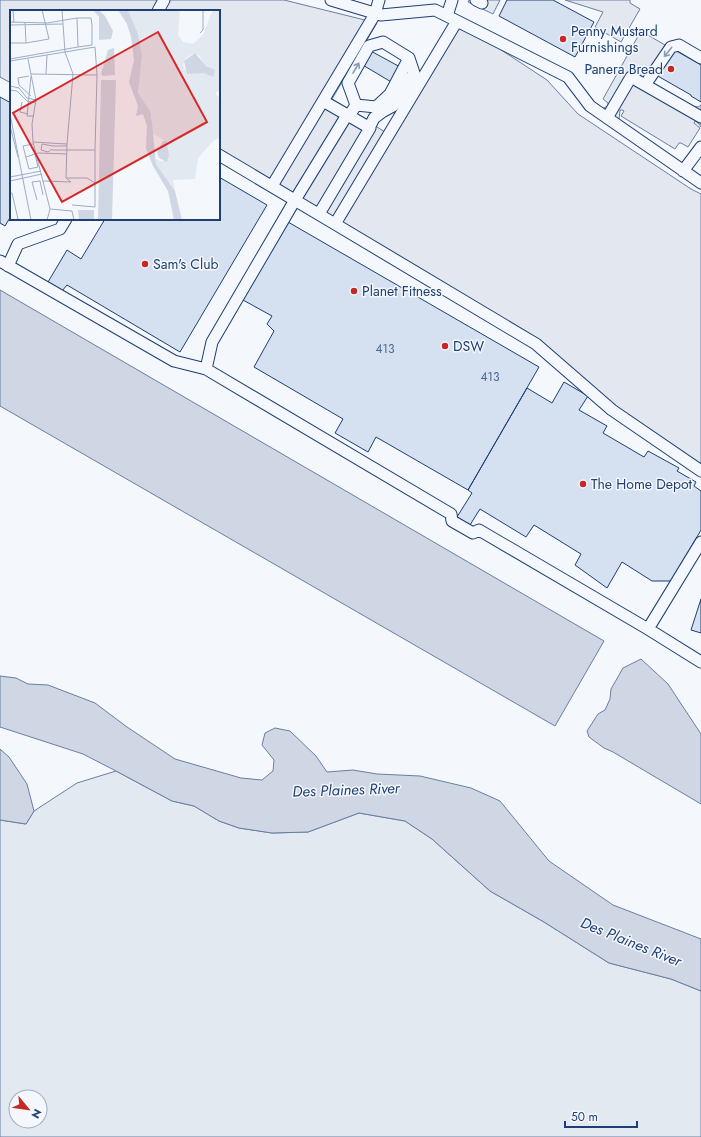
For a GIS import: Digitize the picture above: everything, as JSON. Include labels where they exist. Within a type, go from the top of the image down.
[{"type":"lane","points":[[159,10],[164,0]]},
{"type":"lane","points":[[331,0],[381,15],[436,10],[568,78],[590,106],[683,171],[700,181]]},
{"type":"lane","points":[[272,186],[375,14],[379,0]]},
{"type":"lane","points":[[335,224],[452,19],[452,0]]},
{"type":"lane","points":[[318,214],[370,128],[374,118],[393,106],[414,73],[410,58],[383,42],[370,46],[348,82],[356,105]]},
{"type":"lane","points":[[645,85],[671,47],[679,45],[701,58]]},
{"type":"lane","points":[[356,105],[376,107],[390,94],[410,58]]},
{"type":"lane","points":[[607,118],[631,76],[700,116]]},
{"type":"lane","points":[[323,101],[369,128]]},
{"type":"lane","points":[[206,369],[212,342],[295,200],[348,115],[356,105]]},
{"type":"lane","points":[[683,171],[701,147]]},
{"type":"lane","points":[[220,156],[536,344],[612,410],[701,471]]},
{"type":"lane","points":[[65,220],[60,229],[18,244],[4,264],[174,361],[206,369],[451,514],[452,521],[474,533],[479,530],[648,629],[701,662]]},
{"type":"lane","points":[[648,629],[701,542]]},
{"type":"shaded area","points":[[0,0],[284,0],[377,23],[332,99],[385,132],[457,21],[547,80],[578,114],[691,189],[701,194],[701,469],[645,433],[545,352],[220,160],[220,10],[10,10],[10,82],[0,77]]},
{"type":"shaded area","points":[[469,0],[500,0],[493,14],[468,2]]},
{"type":"shaded area","points":[[565,0],[630,0],[630,3],[640,9],[621,42],[595,27],[603,12]]},
{"type":"shaded area","points":[[641,31],[665,45],[647,75],[650,82],[692,106],[698,107],[701,105],[701,127],[695,121],[694,123],[700,128],[688,147],[679,143],[675,149],[621,116],[624,111],[622,110],[620,110],[619,120],[602,109],[608,106],[608,103],[603,99]]},
{"type":"shaded area","points":[[116,771],[172,801],[194,806],[219,821],[239,828],[272,833],[308,832],[359,813],[405,821],[432,839],[490,891],[544,922],[609,963],[671,979],[701,991],[701,1137],[0,1137],[0,820],[26,824],[34,811],[77,783]]},
{"type":"water","points":[[0,290],[604,641],[555,726],[0,406]]},
{"type":"water","points":[[641,659],[668,684],[701,734],[701,804],[604,748],[589,737],[587,731],[598,714],[605,710],[610,699],[611,689],[623,668]]},
{"type":"water","name":"Des Plaines River","points":[[0,676],[16,678],[28,684],[48,685],[95,703],[127,727],[175,759],[241,778],[262,780],[273,771],[274,760],[262,745],[265,733],[275,728],[290,731],[316,756],[327,772],[353,770],[377,774],[420,776],[471,788],[500,801],[549,861],[613,905],[701,939],[701,991],[671,979],[609,963],[544,922],[490,891],[432,839],[405,821],[359,813],[308,832],[272,833],[239,828],[219,821],[194,806],[172,801],[83,754],[0,727]]},
{"type":"water","points":[[0,749],[9,757],[27,784],[34,811],[26,824],[0,820]]},
{"type":"building","name":"Penny Mustard Furnishings","points":[[507,0],[553,0],[594,22],[575,57],[499,16]]},
{"type":"building","points":[[673,49],[701,65],[701,102],[656,75]]},
{"type":"building","points":[[369,50],[402,68],[393,83],[361,64]]},
{"type":"building","points":[[0,97],[10,102],[10,218],[5,226],[0,223]]},
{"type":"building","name":"Sam's Club","points":[[220,178],[267,205],[180,352],[67,285],[62,291],[48,282],[67,250],[81,259],[104,220],[220,220]]},
{"type":"building","points":[[288,222],[539,367],[468,490],[376,437],[368,452],[335,433],[343,419],[254,367],[274,331],[267,324],[272,316],[243,300]]},
{"type":"building","name":"The Home Depot","points":[[564,382],[588,396],[579,410],[607,426],[603,433],[644,457],[648,451],[679,468],[677,471],[696,482],[694,486],[701,491],[701,530],[671,581],[652,581],[622,562],[607,588],[575,565],[581,554],[534,525],[526,537],[480,509],[470,525],[457,517],[472,493],[468,490],[527,388],[552,403]]},
{"type":"building","points":[[701,599],[701,633],[691,630]]},
{"type":"place","name":"Penny Mustard Furnishings","points":[[563,39]]},
{"type":"place","name":"Panera Bread","points":[[671,69]]},
{"type":"place","name":"Sam's Club","points":[[145,264]]},
{"type":"place","name":"Planet Fitness","points":[[354,291]]},
{"type":"place","name":"DSW","points":[[445,346]]},
{"type":"place","name":"The Home Depot","points":[[583,484]]}]
